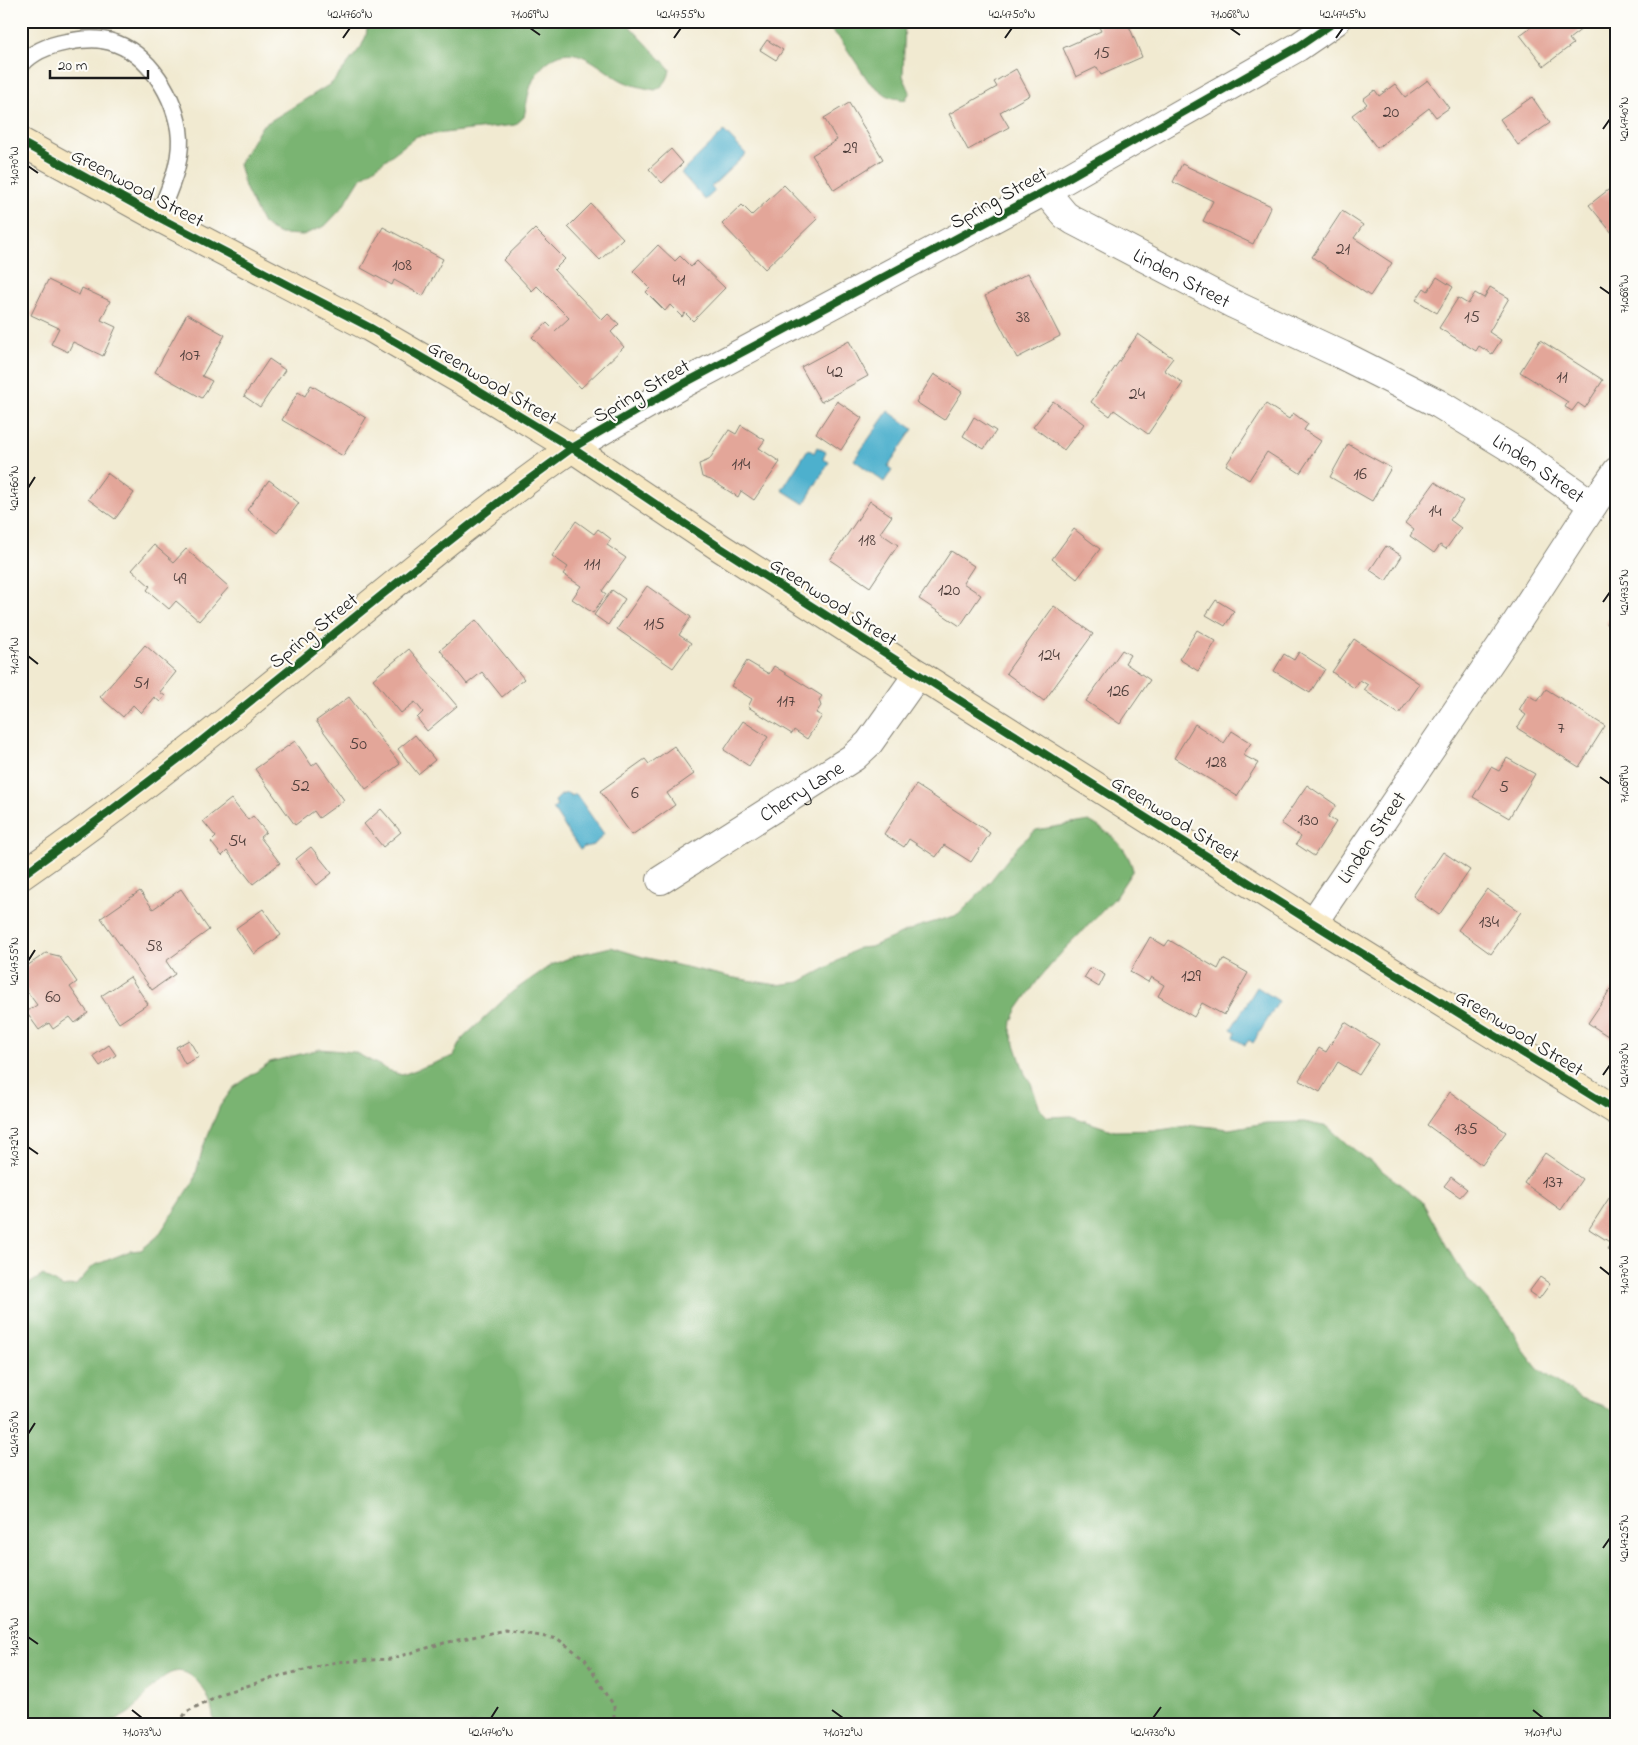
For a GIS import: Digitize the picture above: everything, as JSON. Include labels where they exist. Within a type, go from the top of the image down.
[{"type":"street","name":"Spring Street","points":[[21,876],[190,750],[419,565],[572,448],[681,385],[1045,191],[1298,47],[1336,21]]},
{"type":"street","name":"Greenwood Street","points":[[21,142],[158,217],[369,327],[572,448],[721,548],[918,674],[1313,923],[1617,1111]]},
{"type":"street","name":"Linden Street","points":[[1045,191],[1065,214],[1074,221],[1233,304],[1342,355],[1439,404],[1519,454],[1593,506],[1517,622],[1313,923]]},
{"type":"street","points":[[1593,506],[1617,471]]},
{"type":"street","name":"Cherry Lane","points":[[661,880],[854,757],[868,743],[918,674]]},
{"type":"lane","points":[[21,65],[42,48],[88,39],[113,43],[126,48],[148,66],[159,80],[169,99],[179,130],[179,163],[158,217]]},
{"type":"path","points":[[179,1724],[186,1712],[223,1693],[280,1676],[336,1662],[390,1659],[444,1643],[505,1630],[558,1638],[585,1660],[614,1706],[614,1724]]},
{"type":"green space","points":[[368,21],[625,21],[670,69],[669,76],[666,82],[655,90],[623,81],[577,54],[559,55],[550,60],[538,72],[531,86],[524,117],[515,125],[417,136],[360,179],[342,208],[325,226],[303,235],[280,234],[262,222],[245,187],[239,164],[262,126],[332,83],[361,47],[366,36]]},
{"type":"green space","points":[[823,21],[905,21],[903,76],[910,92],[905,100],[889,97],[869,82],[841,40]]},
{"type":"green space","points":[[1089,821],[1117,841],[1127,854],[1133,870],[1114,899],[1063,951],[1038,980],[1017,1010],[1012,1021],[1011,1032],[1025,1074],[1031,1083],[1040,1109],[1048,1117],[1071,1116],[1114,1131],[1160,1130],[1194,1125],[1229,1129],[1266,1123],[1304,1122],[1328,1127],[1347,1144],[1422,1201],[1452,1256],[1466,1277],[1506,1321],[1524,1351],[1538,1369],[1581,1398],[1602,1405],[1617,1415],[1617,1724],[214,1724],[209,1701],[201,1685],[187,1673],[177,1671],[160,1680],[128,1714],[109,1722],[21,1724],[21,1289],[43,1275],[62,1287],[76,1285],[93,1266],[130,1251],[141,1250],[158,1236],[194,1181],[203,1147],[220,1106],[233,1088],[270,1062],[320,1049],[354,1052],[392,1072],[402,1075],[454,1056],[463,1038],[512,992],[551,965],[577,955],[611,947],[643,957],[729,977],[777,985],[800,982],[858,948],[871,947],[917,927],[958,915],[984,889],[1019,845],[1036,830]]},
{"type":"water","points":[[724,131],[746,154],[711,187],[715,191],[705,200],[681,173]]},
{"type":"water","points":[[888,411],[913,429],[888,466],[892,470],[884,482],[854,460]]},
{"type":"water","points":[[817,447],[826,452],[823,459],[829,462],[804,504],[782,490],[808,449],[814,453]]},
{"type":"water","points":[[567,793],[572,796],[576,794],[604,834],[594,845],[580,850],[553,809],[557,806],[555,801],[561,795]]},
{"type":"water","points":[[1257,987],[1279,1001],[1253,1043],[1249,1040],[1245,1045],[1233,1038],[1236,1032],[1231,1029]]},
{"type":"building","points":[[1096,21],[1127,21],[1142,57],[1101,75],[1097,67],[1076,77],[1063,48],[1101,31]]},
{"type":"building","points":[[1181,21],[1198,21],[1186,29]]},
{"type":"building","points":[[1539,21],[1592,21],[1569,39],[1573,44],[1544,66],[1520,35]]},
{"type":"building","points":[[767,40],[783,50],[776,60],[760,50]]},
{"type":"building","points":[[1016,69],[1030,95],[1000,112],[1009,127],[968,150],[949,114],[997,87],[994,82]]},
{"type":"building","points":[[1428,80],[1449,108],[1436,117],[1429,108],[1377,148],[1352,115],[1367,104],[1363,99],[1375,90],[1379,96],[1395,84],[1405,97]]},
{"type":"building","points":[[1532,97],[1550,123],[1518,145],[1500,119]]},
{"type":"building","points":[[849,103],[883,159],[834,190],[812,155],[837,140],[824,118]]},
{"type":"building","points":[[671,149],[683,163],[662,183],[649,169]]},
{"type":"building","points":[[1182,164],[1271,206],[1253,244],[1203,221],[1213,201],[1173,182]]},
{"type":"building","points":[[1617,183],[1617,239],[1589,205]]},
{"type":"building","points":[[784,185],[817,219],[765,269],[722,224],[742,205],[752,215]]},
{"type":"building","points":[[591,204],[623,238],[600,260],[568,227]]},
{"type":"building","points":[[1342,211],[1363,225],[1354,238],[1392,263],[1370,296],[1312,257]]},
{"type":"building","points":[[383,227],[443,259],[423,296],[394,280],[392,285],[361,268]]},
{"type":"building","points":[[535,229],[565,259],[554,270],[602,320],[608,314],[619,324],[611,332],[624,347],[581,388],[532,337],[547,323],[555,331],[569,318],[537,286],[532,291],[503,260]]},
{"type":"building","points":[[658,245],[675,261],[680,256],[691,267],[697,261],[725,288],[693,321],[685,313],[682,317],[670,305],[665,311],[646,292],[650,288],[633,271]]},
{"type":"building","points":[[1028,273],[1060,336],[1017,358],[985,296]]},
{"type":"building","points":[[1437,277],[1453,287],[1437,313],[1416,300],[1424,288],[1428,291]]},
{"type":"building","points":[[48,280],[79,295],[82,288],[110,301],[101,320],[116,327],[103,356],[73,342],[68,352],[51,344],[59,328],[31,315]]},
{"type":"building","points":[[1490,287],[1509,298],[1489,332],[1501,340],[1492,354],[1479,346],[1476,351],[1439,328],[1458,298],[1468,304],[1475,293],[1484,298]]},
{"type":"building","points":[[187,314],[225,335],[202,376],[212,381],[202,398],[155,372]]},
{"type":"building","points":[[1138,334],[1173,358],[1164,370],[1183,383],[1148,434],[1114,410],[1110,416],[1091,402]]},
{"type":"building","points":[[1540,340],[1603,380],[1585,408],[1578,403],[1572,411],[1565,407],[1568,402],[1520,372]]},
{"type":"building","points":[[849,341],[868,376],[821,402],[801,367]]},
{"type":"building","points":[[269,359],[285,370],[260,407],[244,396]]},
{"type":"building","points":[[934,374],[962,392],[944,420],[916,402]]},
{"type":"building","points":[[311,385],[366,418],[343,456],[282,420],[298,392],[305,396]]},
{"type":"building","points":[[837,401],[862,418],[841,450],[816,433]]},
{"type":"building","points":[[1053,401],[1084,424],[1064,450],[1033,427]]},
{"type":"building","points":[[1266,404],[1289,419],[1293,413],[1308,424],[1304,430],[1321,441],[1300,473],[1267,452],[1249,480],[1226,465]]},
{"type":"building","points":[[974,417],[996,431],[984,449],[963,436]]},
{"type":"building","points":[[741,425],[765,440],[759,448],[780,462],[754,500],[741,491],[738,497],[711,480],[702,477],[699,464],[709,460],[729,430],[736,434]]},
{"type":"building","points":[[1348,444],[1391,468],[1372,501],[1330,477]]},
{"type":"building","points":[[107,473],[134,493],[115,519],[88,499]]},
{"type":"building","points":[[269,480],[299,503],[277,533],[247,510]]},
{"type":"building","points":[[1435,482],[1463,501],[1450,520],[1461,528],[1446,549],[1440,545],[1434,553],[1410,536],[1414,530],[1405,523]]},
{"type":"building","points":[[870,501],[892,516],[880,533],[898,545],[870,587],[830,560]]},
{"type":"building","points":[[576,521],[594,534],[598,529],[611,539],[607,545],[626,558],[602,591],[606,594],[593,613],[572,599],[581,586],[563,574],[568,567],[552,556]]},
{"type":"building","points":[[1074,529],[1100,549],[1077,579],[1052,559]]},
{"type":"building","points":[[154,545],[174,562],[186,549],[229,587],[199,621],[176,601],[169,609],[147,590],[150,586],[132,570]]},
{"type":"building","points":[[1386,546],[1402,556],[1386,581],[1370,570]]},
{"type":"building","points":[[951,551],[974,566],[963,583],[981,595],[960,626],[919,599]]},
{"type":"building","points":[[647,586],[691,617],[679,635],[691,643],[673,668],[617,629]]},
{"type":"building","points":[[612,590],[625,599],[608,625],[594,615]]},
{"type":"building","points":[[1216,600],[1234,611],[1225,626],[1206,615]]},
{"type":"building","points":[[1054,606],[1093,634],[1044,701],[1006,673]]},
{"type":"building","points":[[1617,606],[1617,631],[1606,624]]},
{"type":"building","points":[[476,620],[524,679],[502,697],[482,672],[467,684],[440,650]]},
{"type":"building","points":[[1197,630],[1216,641],[1198,671],[1179,659]]},
{"type":"building","points":[[1354,639],[1420,684],[1399,714],[1364,690],[1368,685],[1360,680],[1354,688],[1332,672]]},
{"type":"building","points":[[145,645],[176,672],[160,692],[165,696],[160,702],[154,697],[141,713],[133,705],[123,717],[100,697]]},
{"type":"building","points":[[409,649],[457,706],[427,731],[417,718],[423,712],[415,702],[401,713],[373,679]]},
{"type":"building","points":[[1122,650],[1130,655],[1125,663],[1150,680],[1120,724],[1086,701]]},
{"type":"building","points":[[1299,652],[1325,669],[1310,693],[1274,671],[1284,654],[1294,660]]},
{"type":"building","points":[[747,661],[769,674],[774,666],[822,696],[819,700],[821,706],[816,713],[822,716],[807,739],[794,730],[792,734],[748,707],[752,699],[731,686]]},
{"type":"building","points":[[1546,689],[1605,726],[1579,767],[1517,728],[1526,715],[1519,710],[1528,695],[1538,701]]},
{"type":"building","points":[[349,697],[400,764],[366,789],[316,721]]},
{"type":"building","points":[[743,721],[768,737],[749,766],[724,750]]},
{"type":"building","points":[[1195,724],[1224,743],[1232,731],[1251,743],[1243,755],[1258,763],[1237,796],[1174,758]]},
{"type":"building","points":[[415,735],[435,760],[418,774],[398,749]]},
{"type":"building","points":[[295,741],[312,766],[317,762],[344,800],[319,818],[314,811],[295,825],[255,769]]},
{"type":"building","points":[[674,746],[694,774],[667,793],[675,805],[632,835],[600,791],[645,759],[649,764]]},
{"type":"building","points":[[1507,758],[1535,774],[1509,818],[1473,797],[1491,767],[1499,771]]},
{"type":"building","points":[[916,785],[990,833],[971,862],[944,845],[936,857],[909,839],[904,847],[884,834]]},
{"type":"building","points":[[1307,785],[1336,805],[1328,817],[1336,822],[1314,856],[1296,844],[1301,837],[1281,823]]},
{"type":"building","points":[[231,799],[248,820],[253,816],[266,832],[260,837],[280,863],[253,884],[227,851],[222,856],[211,842],[216,837],[203,821]]},
{"type":"building","points":[[381,809],[401,832],[383,847],[364,824]]},
{"type":"building","points":[[311,847],[332,873],[317,885],[296,859]]},
{"type":"building","points":[[1443,852],[1470,870],[1439,915],[1413,896]]},
{"type":"building","points":[[181,889],[209,930],[166,961],[175,974],[152,990],[101,918],[140,891],[153,909]]},
{"type":"building","points":[[1487,889],[1521,912],[1491,954],[1458,930]]},
{"type":"building","points":[[263,909],[281,935],[254,954],[236,928]]},
{"type":"building","points":[[1150,937],[1165,946],[1169,940],[1218,969],[1223,959],[1248,973],[1224,1015],[1202,1003],[1194,1017],[1158,996],[1164,985],[1151,977],[1148,982],[1130,972]]},
{"type":"building","points":[[46,953],[59,956],[77,982],[70,987],[88,1013],[75,1023],[70,1017],[53,1029],[49,1023],[39,1030],[26,1012],[37,1005],[21,983],[21,970]]},
{"type":"building","points":[[1091,967],[1105,975],[1099,987],[1084,978]]},
{"type":"building","points":[[130,977],[148,1004],[119,1023],[101,996]]},
{"type":"building","points":[[1611,989],[1617,993],[1617,1042],[1588,1023]]},
{"type":"building","points":[[1345,1022],[1379,1044],[1359,1075],[1338,1062],[1320,1092],[1299,1080],[1319,1048],[1326,1052]]},
{"type":"building","points":[[189,1040],[199,1057],[185,1064],[176,1047]]},
{"type":"building","points":[[109,1045],[116,1055],[100,1066],[93,1056]]},
{"type":"building","points":[[1450,1092],[1506,1132],[1482,1165],[1427,1125]]},
{"type":"building","points":[[1545,1153],[1582,1179],[1561,1210],[1524,1183]]},
{"type":"building","points":[[1451,1177],[1467,1189],[1460,1197],[1444,1186]]},
{"type":"building","points":[[1611,1195],[1617,1199],[1617,1256],[1607,1249],[1611,1243],[1589,1229]]},
{"type":"building","points":[[1540,1277],[1550,1284],[1539,1299],[1529,1292]]},
{"type":"cycle path","points":[[21,876],[190,750],[419,565],[513,491],[572,448],[681,385],[1045,191],[1298,47],[1336,21]]},
{"type":"cycle path","points":[[21,142],[158,217],[369,327],[462,381],[572,448],[721,548],[918,674],[1313,923],[1617,1111]]}]
